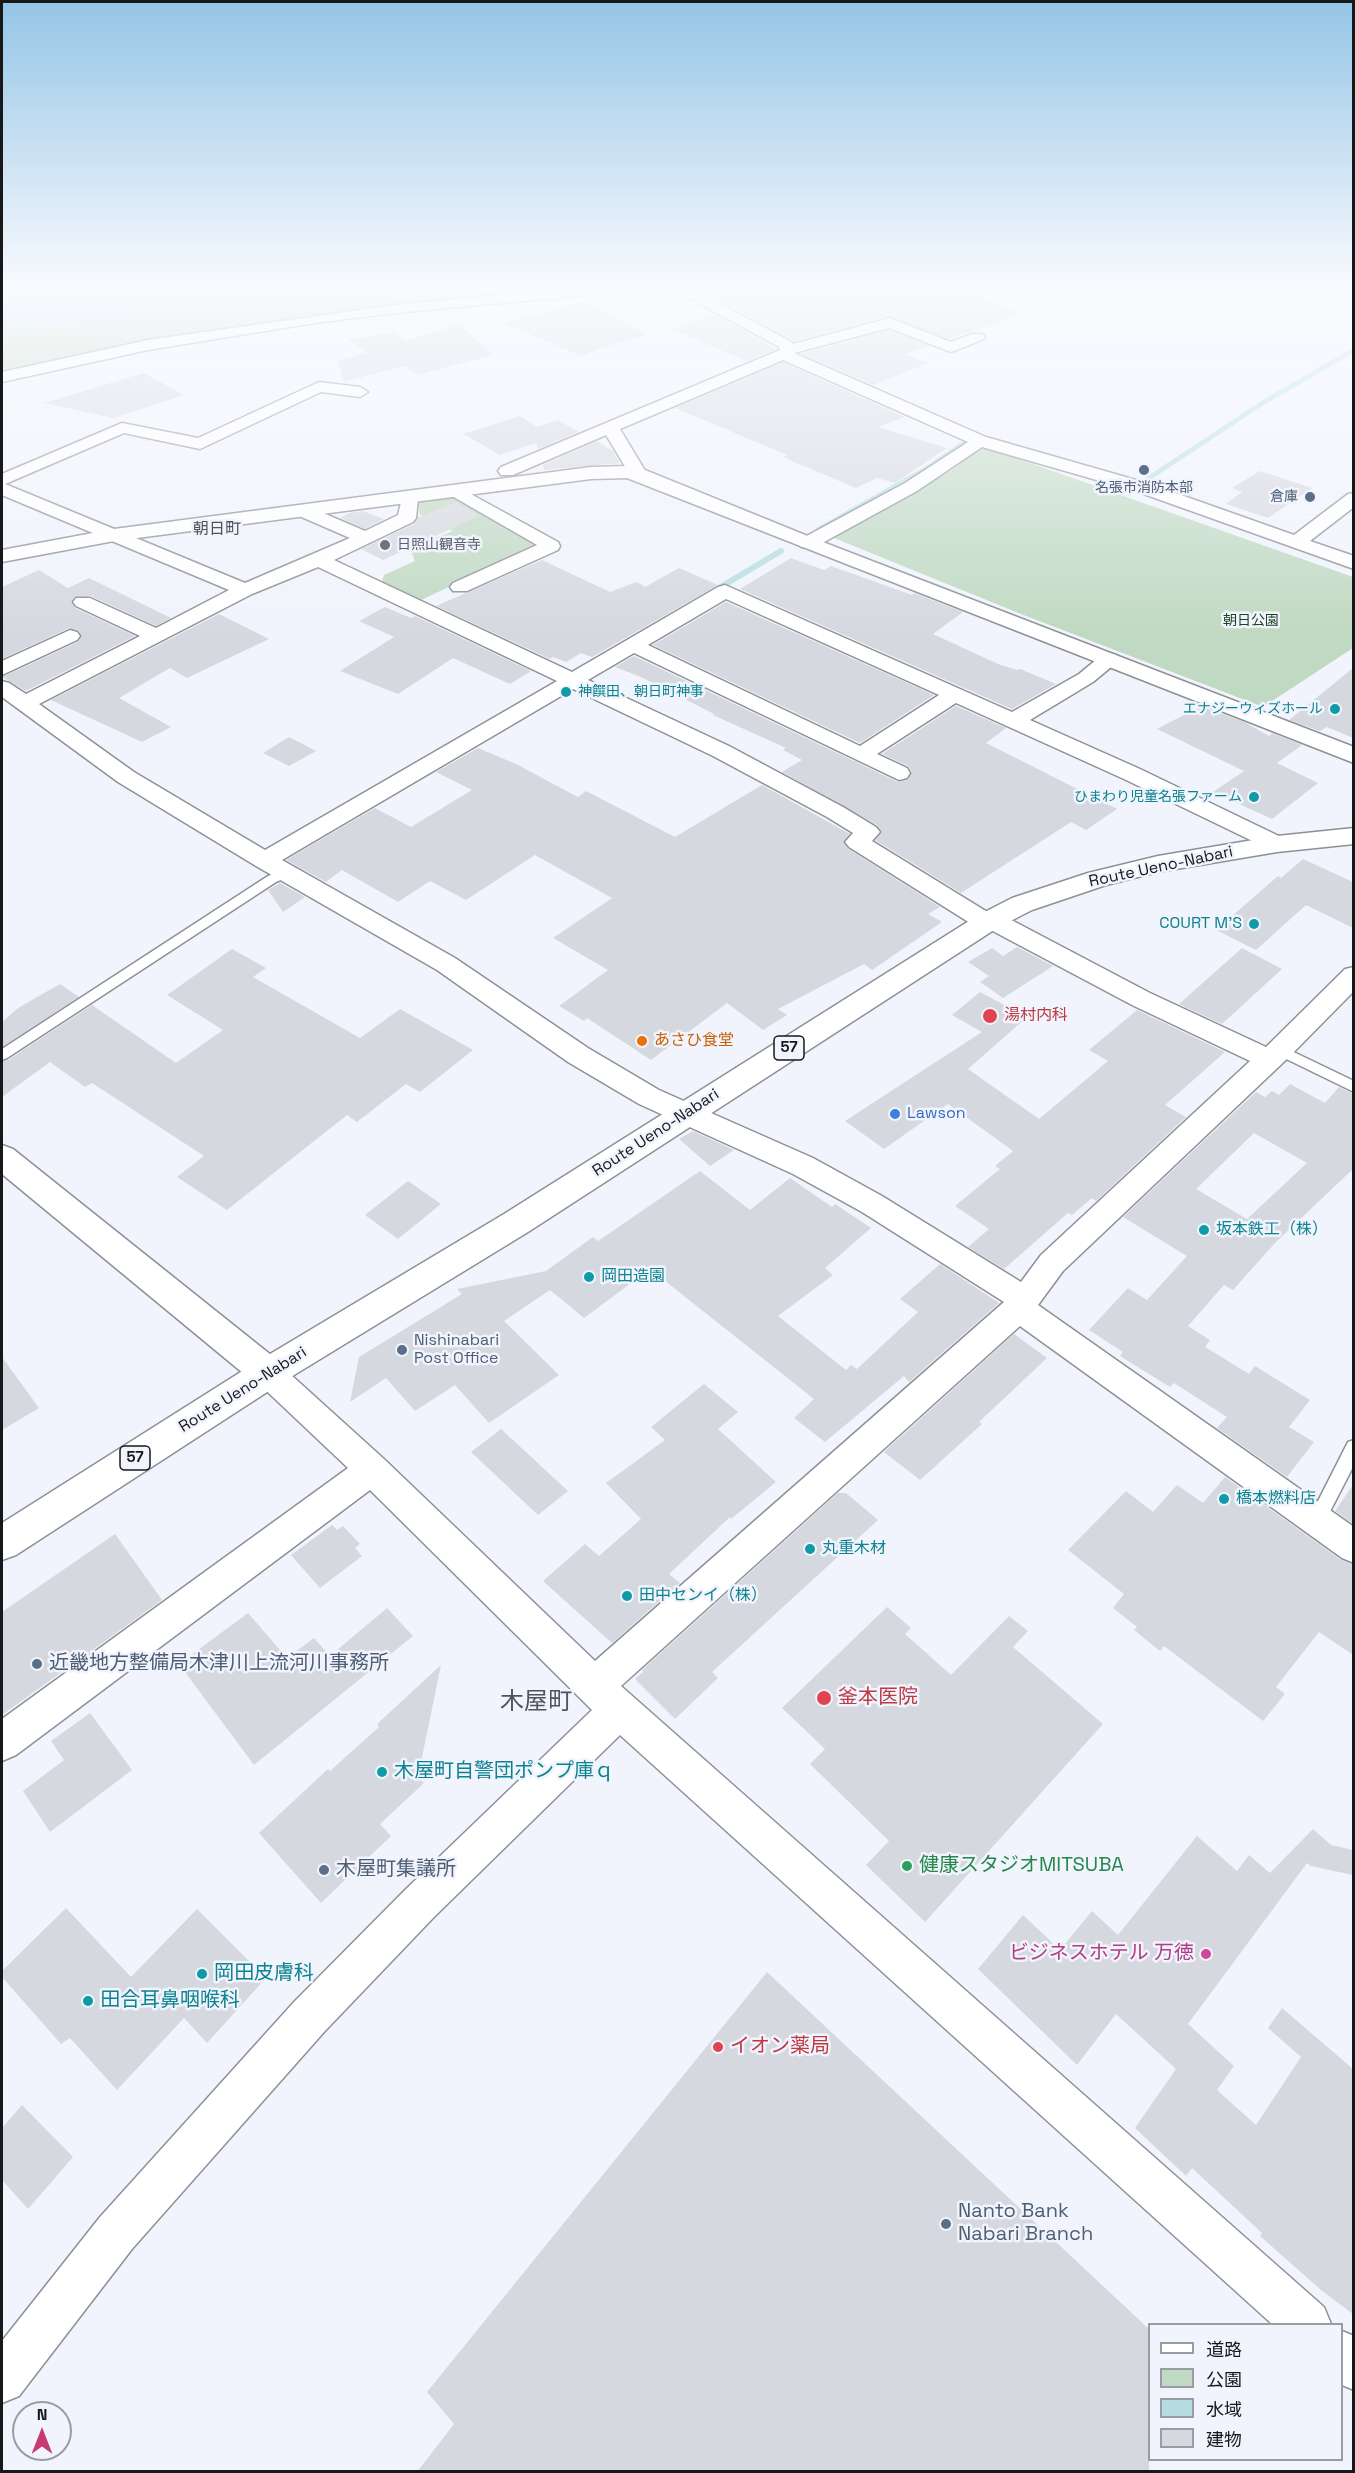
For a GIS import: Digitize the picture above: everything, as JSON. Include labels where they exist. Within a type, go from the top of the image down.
[{"type":"street","points":[[2,480],[122,428],[200,444],[283,404]]},
{"type":"street","points":[[507,471],[665,404]]},
{"type":"street","points":[[895,404],[977,443],[1133,485],[1353,563]]},
{"type":"street","points":[[611,428],[638,474]]},
{"type":"street","points":[[808,543],[911,487],[977,443]]},
{"type":"street","points":[[2,556],[114,535],[591,473],[638,474],[808,543],[1353,756]]},
{"type":"street","points":[[2,489],[245,590]]},
{"type":"street","points":[[458,492],[551,546],[460,587]]},
{"type":"street","points":[[25,704],[245,590],[319,560],[407,518],[409,498]]},
{"type":"street","points":[[1296,543],[1353,498]]},
{"type":"street","points":[[303,511],[365,538]]},
{"type":"street","points":[[319,560],[721,751],[868,832],[857,842],[989,921],[1142,999],[1274,1055]]},
{"type":"street","points":[[264,861],[725,591],[1132,774],[1277,844]]},
{"type":"street","points":[[83,602],[157,636]]},
{"type":"street","points":[[2,669],[70,636]]},
{"type":"street","points":[[633,645],[899,773]]},
{"type":"street","points":[[1013,721],[1086,678],[1109,659]]},
{"type":"street","points":[[2,687],[126,777],[264,861],[446,964],[578,1055],[649,1097],[813,1171],[872,1204],[1022,1304],[1353,1547]]},
{"type":"street","points":[[861,755],[954,695]]},
{"type":"street","name":"Route Ueno-Nabari","points":[[2,1543],[268,1373],[516,1223],[989,921],[1022,904],[1097,879],[1158,864],[1277,844],[1353,836]]},
{"type":"street","points":[[2,2379],[116,2233],[294,2033],[420,1904],[607,1697],[1022,1304],[1052,1263],[1274,1055],[1353,975]]},
{"type":"street","points":[[2,1157],[268,1373],[372,1469],[607,1697],[1305,2323]]},
{"type":"street","points":[[2,1742],[372,1469]]},
{"type":"lane","points":[[2,1055],[272,879],[286,873]]},
{"type":"lane","points":[[1274,1055],[1353,1086]]},
{"type":"lane","points":[[1316,1522],[1353,1447]]},
{"type":"green space","name":"朝日公園","points":[[982,446],[1353,577],[1353,648],[1263,707],[1021,614],[829,536],[952,470]]},
{"type":"green space","points":[[455,494],[536,545],[415,603],[381,584],[384,575],[415,561],[410,548],[453,531],[419,514],[418,498]]},
{"type":"building","points":[[50,404],[155,404],[113,418]]},
{"type":"building","points":[[683,404],[877,404],[905,417],[878,427],[947,448],[895,483],[877,478],[856,488],[783,457],[787,455],[675,408]]},
{"type":"building","points":[[520,416],[537,427],[558,420],[579,432],[538,449],[536,443],[500,455],[463,434]]},
{"type":"building","points":[[597,441],[613,451],[620,463],[544,470],[543,465]]},
{"type":"building","points":[[1260,471],[1312,488],[1268,518],[1226,504],[1242,492],[1232,488]]},
{"type":"building","points":[[457,502],[479,516],[383,560],[361,549],[414,524],[418,517]]},
{"type":"building","points":[[363,511],[384,519],[365,529],[340,518],[349,513]]},
{"type":"building","points":[[791,558],[824,570],[831,566],[912,595],[914,593],[963,612],[933,634],[998,664],[1020,669],[1056,684],[1012,709],[740,589]]},
{"type":"building","points":[[542,560],[610,592],[637,582],[645,587],[679,568],[718,585],[592,657],[581,653],[566,662],[553,657],[550,659],[436,606]]},
{"type":"building","points":[[39,570],[68,588],[89,578],[171,618],[156,626],[91,596],[74,597],[71,602],[75,608],[135,636],[26,691],[2,677],[78,642],[82,636],[78,630],[69,628],[2,659],[2,587]]},
{"type":"building","points":[[726,602],[934,695],[860,743],[653,645]]},
{"type":"building","points":[[385,607],[411,618],[415,616],[531,671],[510,684],[453,658],[398,694],[340,671],[394,637],[359,621]]},
{"type":"building","points":[[219,614],[269,639],[187,678],[170,668],[119,698],[171,727],[142,742],[51,700]]},
{"type":"building","points":[[634,656],[898,782],[908,780],[912,772],[908,766],[882,754],[956,706],[1006,728],[986,743],[1117,809],[1086,830],[1071,822],[961,893],[875,840],[882,832],[877,825],[782,772],[802,760],[783,750],[786,748],[713,715],[641,677],[615,667]]},
{"type":"building","name":"エナジーウィズホール","points":[[1353,668],[1353,738],[1327,727],[1320,731],[1289,720]]},
{"type":"building","points":[[1201,706],[1244,722],[1269,736],[1272,733],[1302,745],[1277,763],[1318,783],[1272,819],[1213,792],[1244,771],[1157,729]]},
{"type":"building","points":[[289,737],[316,751],[289,766],[263,753]]},
{"type":"building","points":[[478,748],[516,764],[578,797],[586,791],[675,837],[762,785],[850,834],[843,842],[847,848],[940,907],[928,914],[942,922],[872,970],[864,964],[778,1009],[787,1015],[763,1030],[727,1003],[651,1060],[587,1018],[584,1021],[559,1006],[608,970],[553,938],[612,898],[535,855],[466,900],[430,881],[398,902],[342,870],[326,882],[286,860],[375,808],[411,827],[472,790],[436,772]]},
{"type":"building","points":[[1303,859],[1353,882],[1353,928],[1306,905],[1256,950],[1216,930],[1278,876],[1281,878]]},
{"type":"building","points":[[280,883],[305,897],[283,912],[268,890]]},
{"type":"building","points":[[1017,947],[1053,966],[1003,998],[980,982],[989,976],[968,962],[992,948],[1003,956]]},
{"type":"building","points":[[1242,948],[1282,969],[1222,1024],[1179,1004]]},
{"type":"building","points":[[232,949],[266,968],[253,977],[360,1038],[400,1009],[473,1050],[420,1092],[406,1084],[357,1122],[347,1115],[227,1210],[177,1177],[204,1156],[92,1083],[85,1087],[50,1062],[2,1097],[2,1062],[92,1005],[176,1063],[223,1030],[167,995]]},
{"type":"building","points":[[60,984],[79,997],[2,1047],[2,1022],[18,1008]]},
{"type":"building","points":[[980,992],[1027,1017],[968,1069],[1039,1119],[1108,1061],[1089,1050],[1137,1010],[1225,1052],[1165,1105],[1186,1117],[1096,1201],[1092,1198],[1072,1215],[1068,1213],[1004,1269],[968,1247],[989,1229],[955,1206],[1000,1169],[995,1166],[1013,1151],[948,1104],[884,1149],[845,1121],[982,1032],[952,1015]]},
{"type":"building","points":[[1290,1084],[1325,1103],[1339,1087],[1353,1094],[1353,1169],[1275,1243],[1233,1290],[1224,1285],[1188,1326],[1210,1340],[1205,1347],[1249,1374],[1255,1366],[1310,1400],[1289,1427],[1314,1442],[1287,1477],[1217,1428],[1227,1417],[1174,1383],[1170,1387],[1120,1356],[1123,1352],[1089,1330],[1128,1288],[1147,1300],[1187,1256],[1123,1217],[1256,1092],[1265,1097],[1272,1091],[1279,1095]],"holes":[[[1254,1133],[1307,1163],[1247,1219],[1196,1189]]]},
{"type":"building","points":[[693,1131],[734,1150],[710,1166],[679,1139]]},
{"type":"building","points":[[700,1171],[750,1210],[790,1178],[832,1207],[835,1204],[871,1228],[825,1268],[833,1275],[778,1316],[846,1370],[851,1365],[857,1369],[918,1312],[900,1299],[940,1264],[999,1303],[909,1382],[904,1376],[825,1442],[794,1418],[814,1399],[650,1269],[584,1318],[550,1290],[504,1321],[559,1375],[489,1423],[455,1385],[415,1411],[386,1378],[350,1402],[359,1357],[462,1294],[457,1289],[546,1271],[593,1237],[598,1241]]},
{"type":"building","points":[[408,1181],[441,1204],[398,1239],[365,1215]]},
{"type":"building","points":[[1014,1334],[1047,1358],[979,1422],[982,1424],[920,1480],[884,1452]]},
{"type":"building","points":[[2,1357],[39,1408],[2,1430]]},
{"type":"building","points":[[704,1384],[738,1412],[718,1429],[776,1482],[731,1519],[730,1517],[669,1574],[680,1583],[612,1643],[543,1581],[585,1544],[599,1556],[641,1519],[606,1483],[665,1440],[651,1427]]},
{"type":"building","points":[[501,1429],[568,1491],[538,1515],[471,1452]]},
{"type":"building","points":[[1225,1477],[1341,1560],[1353,1565],[1353,1655],[1319,1632],[1276,1687],[1285,1694],[1263,1721],[1164,1646],[1160,1651],[1134,1630],[1137,1627],[1113,1608],[1124,1594],[1068,1550],[1126,1491],[1153,1512],[1177,1485],[1203,1503]]},
{"type":"building","points":[[1353,1485],[1353,1524],[1335,1511]]},
{"type":"building","points":[[838,1493],[846,1493],[878,1520],[712,1672],[718,1678],[675,1719],[635,1679],[643,1672],[642,1670]]},
{"type":"building","points":[[332,1525],[337,1530],[343,1526],[360,1544],[355,1548],[362,1556],[320,1588],[291,1555]]},
{"type":"building","name":"近畿地方整備局木津川上流河川事務所","points":[[115,1534],[162,1600],[2,1715],[2,1612]]},
{"type":"building","points":[[887,1607],[911,1628],[905,1634],[951,1675],[1009,1616],[1028,1631],[1013,1647],[1103,1724],[925,1922],[866,1865],[889,1841],[810,1764],[825,1749],[782,1708]]},
{"type":"building","points":[[387,1608],[413,1636],[254,1765],[179,1664],[248,1613],[287,1658],[314,1638],[330,1656]]},
{"type":"building","points":[[441,1665],[418,1777],[424,1783],[380,1824],[391,1836],[321,1903],[259,1833],[328,1769],[330,1771],[379,1727],[377,1724]]},
{"type":"building","points":[[90,1713],[132,1770],[50,1832],[23,1791],[64,1760],[51,1741]]},
{"type":"building","points":[[1313,1829],[1331,1845],[1353,1850],[1353,1875],[1311,1866],[1307,1863],[1188,2024],[1234,2066],[1217,2090],[1256,2125],[1301,2057],[1268,2028],[1282,2008],[1353,2069],[1353,2314],[1321,2290],[1260,2236],[1262,2233],[1192,2168],[1186,2176],[1135,2128],[1176,2069],[1116,2014],[1077,2065],[978,1969],[1023,1915],[1060,1950],[1092,1911],[1118,1935],[1197,1836],[1237,1871],[1249,1855],[1270,1873]]},
{"type":"building","name":"田合耳鼻咽喉科","points":[[66,1908],[131,1977],[197,1909],[266,1978],[207,2043],[184,2018],[117,2090],[70,2038],[61,2044],[2,1977],[2,1971]]},
{"type":"building","points":[[767,1972],[1148,2328],[1149,2472],[417,2472],[454,2424],[427,2392]]},
{"type":"building","points":[[22,2105],[73,2157],[28,2209],[2,2180],[2,2128]]},
{"type":"waterway","points":[[1132,485],[1143,482],[1260,404]]},
{"type":"waterway","points":[[818,530],[926,469],[964,443],[978,445]]},
{"type":"waterway","points":[[714,591],[781,551]]},
{"type":"place","name":"名張市消防本部","points":[[1144,470]]},
{"type":"place","name":"倉庫","points":[[1310,497]]},
{"type":"place","name":"日照山観音寺","points":[[385,545]]},
{"type":"place","name":"神饌田、朝日町神事","points":[[566,692]]},
{"type":"place","name":"エナジーウィズホール","points":[[1335,709]]},
{"type":"place","name":"ひまわり児童名張ファーム","points":[[1254,797]]},
{"type":"place","name":"COURT M'S","points":[[1254,924]]},
{"type":"place","name":"湯村内科","points":[[990,1016]]},
{"type":"place","name":"あさひ食堂","points":[[642,1041]]},
{"type":"place","name":"Lawson","points":[[895,1114]]},
{"type":"place","name":"坂本鉄工（株）","points":[[1204,1230]]},
{"type":"place","name":"岡田造園","points":[[589,1277]]},
{"type":"place","name":"Nishinabari Post Office","points":[[402,1350]]},
{"type":"place","name":"橋本燃料店","points":[[1224,1499]]},
{"type":"place","name":"丸重木材","points":[[810,1549]]},
{"type":"place","name":"田中センイ（株）","points":[[627,1596]]},
{"type":"place","name":"近畿地方整備局木津川上流河川事務所","points":[[37,1664]]},
{"type":"place","name":"釜本医院","points":[[824,1698]]},
{"type":"place","name":"木屋町自警団ポンプ庫ｑ","points":[[382,1772]]},
{"type":"place","name":"健康スタジオMITSUBA","points":[[907,1866]]},
{"type":"place","name":"木屋町集議所","points":[[324,1870]]},
{"type":"place","name":"ビジネスホテル 万徳","points":[[1206,1954]]},
{"type":"place","name":"岡田皮膚科","points":[[202,1974]]},
{"type":"place","name":"田合耳鼻咽喉科","points":[[88,2001]]},
{"type":"place","name":"イオン薬局","points":[[718,2047]]},
{"type":"place","name":"Nanto Bank Nabari Branch","points":[[946,2224]]},
{"type":"district","name":"朝日町","points":[[217,530]]},
{"type":"district","name":"木屋町","points":[[536,1702]]}]
